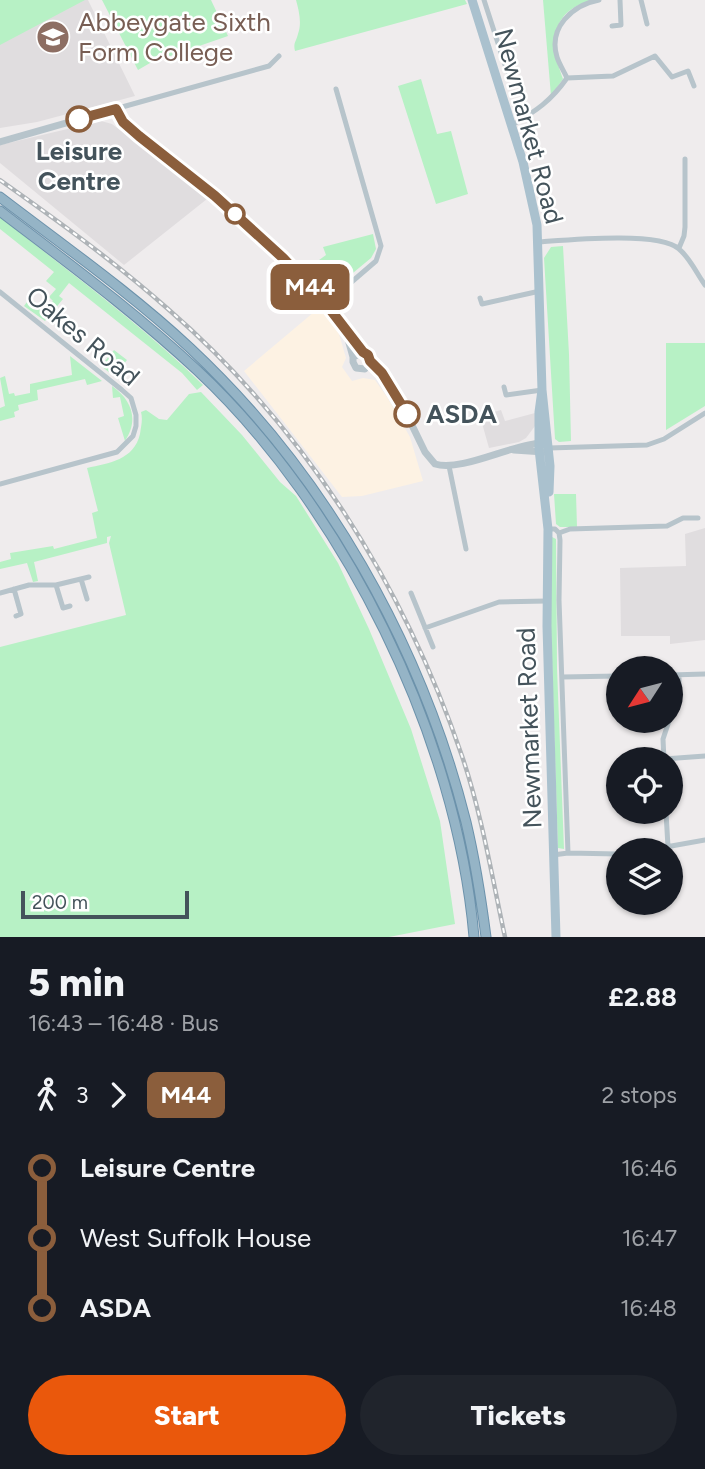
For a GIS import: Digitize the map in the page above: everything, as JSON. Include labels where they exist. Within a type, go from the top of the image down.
[{"type":"highway","points":[[0,197],[140,305],[191,349],[252,412],[339,527],[385,608],[433,717],[466,824],[477,874],[486,937]]},
{"type":"highway","points":[[0,211],[137,316],[199,372],[261,438],[330,532],[400,667],[443,776],[468,884],[474,937]]},
{"type":"main road","name":"Newmarket Road","points":[[472,0],[512,125],[529,187],[539,242],[556,937]]},
{"type":"main road","name":"Newmarket Road","points":[[542,390],[539,443],[544,451]]},
{"type":"street","name":"Newmarket Road","points":[[484,0],[507,71]]},
{"type":"street","points":[[568,78],[556,55],[558,32],[568,14],[588,2],[600,0]]},
{"type":"street","points":[[611,26],[621,25],[620,0]]},
{"type":"street","points":[[641,0],[647,24]]},
{"type":"street","points":[[0,142],[269,66],[279,56]]},
{"type":"street","points":[[568,78],[612,76],[655,56],[672,77],[688,71],[694,86]]},
{"type":"street","points":[[512,125],[555,96],[568,78]]},
{"type":"street","points":[[326,304],[376,261],[381,246],[336,89]]},
{"type":"street","points":[[116,109],[123,122],[251,229],[326,304],[368,355],[369,364],[384,378],[429,459],[435,464],[449,466],[539,443]]},
{"type":"street","points":[[679,248],[685,228],[685,159]]},
{"type":"street","points":[[539,242],[644,238],[679,248],[705,285]]},
{"type":"street","points":[[480,298],[482,304],[540,290]]},
{"type":"street","name":"Oakes Road","points":[[0,292],[131,398],[136,415],[133,436],[117,452],[0,484]]},
{"type":"street","points":[[346,331],[356,368],[362,370],[369,364]]},
{"type":"street","points":[[353,357],[363,352]]},
{"type":"street","points":[[504,387],[506,395],[542,390]]},
{"type":"street","points":[[514,450],[544,451],[647,445],[664,439],[705,413]]},
{"type":"street","points":[[449,466],[466,549]]},
{"type":"street","points":[[559,533],[570,529],[667,526],[683,518],[698,518]]},
{"type":"street","points":[[548,529],[555,529],[559,533],[568,853]]},
{"type":"street","points":[[0,593],[29,585],[56,585],[89,576]]},
{"type":"street","points":[[81,579],[87,599]]},
{"type":"street","points":[[56,585],[63,608],[70,606]]},
{"type":"street","points":[[14,589],[21,614],[16,616]]},
{"type":"street","points":[[411,593],[433,647]]},
{"type":"street","points":[[425,628],[499,602],[547,601]]},
{"type":"street","points":[[683,675],[705,674]]},
{"type":"street","points":[[562,677],[606,676]]},
{"type":"street","points":[[683,758],[705,756]]},
{"type":"street","points":[[683,844],[705,840]]},
{"type":"street","points":[[553,855],[606,854]]},
{"type":"shaded area","name":"Abbeygate Sixth Form College","points":[[0,0],[88,0],[135,96],[37,122],[0,128]]},
{"type":"shaded area","points":[[101,121],[112,124],[207,199],[124,265],[0,163],[0,145]]},
{"type":"shaded area","points":[[320,307],[339,334],[346,358],[342,367],[352,381],[363,378],[375,380],[387,397],[410,437],[423,481],[362,496],[342,497],[244,371]]},
{"type":"shaded area","points":[[501,410],[505,421],[535,413],[535,426],[526,438],[519,442],[489,448],[480,416]]},
{"type":"shaded area","points":[[705,528],[705,640],[670,644],[670,636],[621,636],[620,568],[686,566],[685,534]]},
{"type":"green space","points":[[0,0],[85,0],[0,45]]},
{"type":"green space","points":[[102,0],[211,0],[228,36],[150,63],[138,70]]},
{"type":"green space","points":[[296,0],[465,0],[467,4],[295,51],[300,21]]},
{"type":"green space","points":[[543,0],[594,0],[579,5],[561,20],[555,41],[563,79],[551,96]]},
{"type":"green space","points":[[421,79],[437,134],[451,131],[468,194],[436,204],[398,86]]},
{"type":"green space","points":[[0,217],[129,319],[203,385],[197,390],[182,373],[69,283],[59,296],[63,299],[45,321],[24,306],[30,298],[45,310],[53,301],[49,297],[56,289],[46,281],[54,272],[0,229]]},
{"type":"green space","points":[[373,234],[376,249],[371,258],[330,292],[308,268],[326,255],[323,247]]},
{"type":"green space","points":[[563,246],[571,441],[559,442],[555,439],[544,258],[551,247]]},
{"type":"green space","points":[[666,343],[705,343],[705,406],[666,430]]},
{"type":"green space","points":[[114,350],[127,360],[114,376],[101,366]]},
{"type":"green space","points":[[70,356],[102,381],[87,385],[85,379],[37,390],[38,400],[18,405],[19,410],[14,412],[15,417],[0,421],[0,408],[5,406],[0,378],[5,376],[9,394],[14,393],[15,396],[30,393],[30,384],[72,375]]},
{"type":"green space","points":[[112,386],[129,404],[131,411],[132,426],[125,441],[118,418],[124,416],[120,397],[113,398]]},
{"type":"green space","points":[[201,392],[242,435],[280,482],[296,496],[338,563],[411,729],[440,821],[455,924],[389,937],[0,937],[0,647],[126,615],[109,543],[111,536],[107,537],[107,543],[34,562],[38,581],[33,582],[27,563],[0,569],[0,562],[11,559],[10,553],[53,546],[54,549],[97,538],[92,513],[98,511],[87,468],[120,459],[132,450],[140,434],[141,412],[146,410],[159,419],[167,420],[189,394]]},
{"type":"green space","points":[[554,494],[576,494],[577,527],[560,527],[556,524]]},
{"type":"green space","points":[[552,537],[556,539],[557,668],[564,849],[558,848],[550,600]]},
{"type":"railway","points":[[0,180],[128,275],[218,355],[264,405],[345,513],[380,571],[411,631],[462,756],[486,846],[505,937]]},
{"type":"bus line","name":"M44","points":[[79,119],[116,109],[123,122],[233,212],[283,258],[326,304],[382,373],[407,414]]},
{"type":"place","name":"Abbeygate Sixth Form College","points":[[53,37]]},
{"type":"place","name":"Leisure Centre","points":[[79,119]]},
{"type":"place","name":"ASDA","points":[[407,414]]}]
